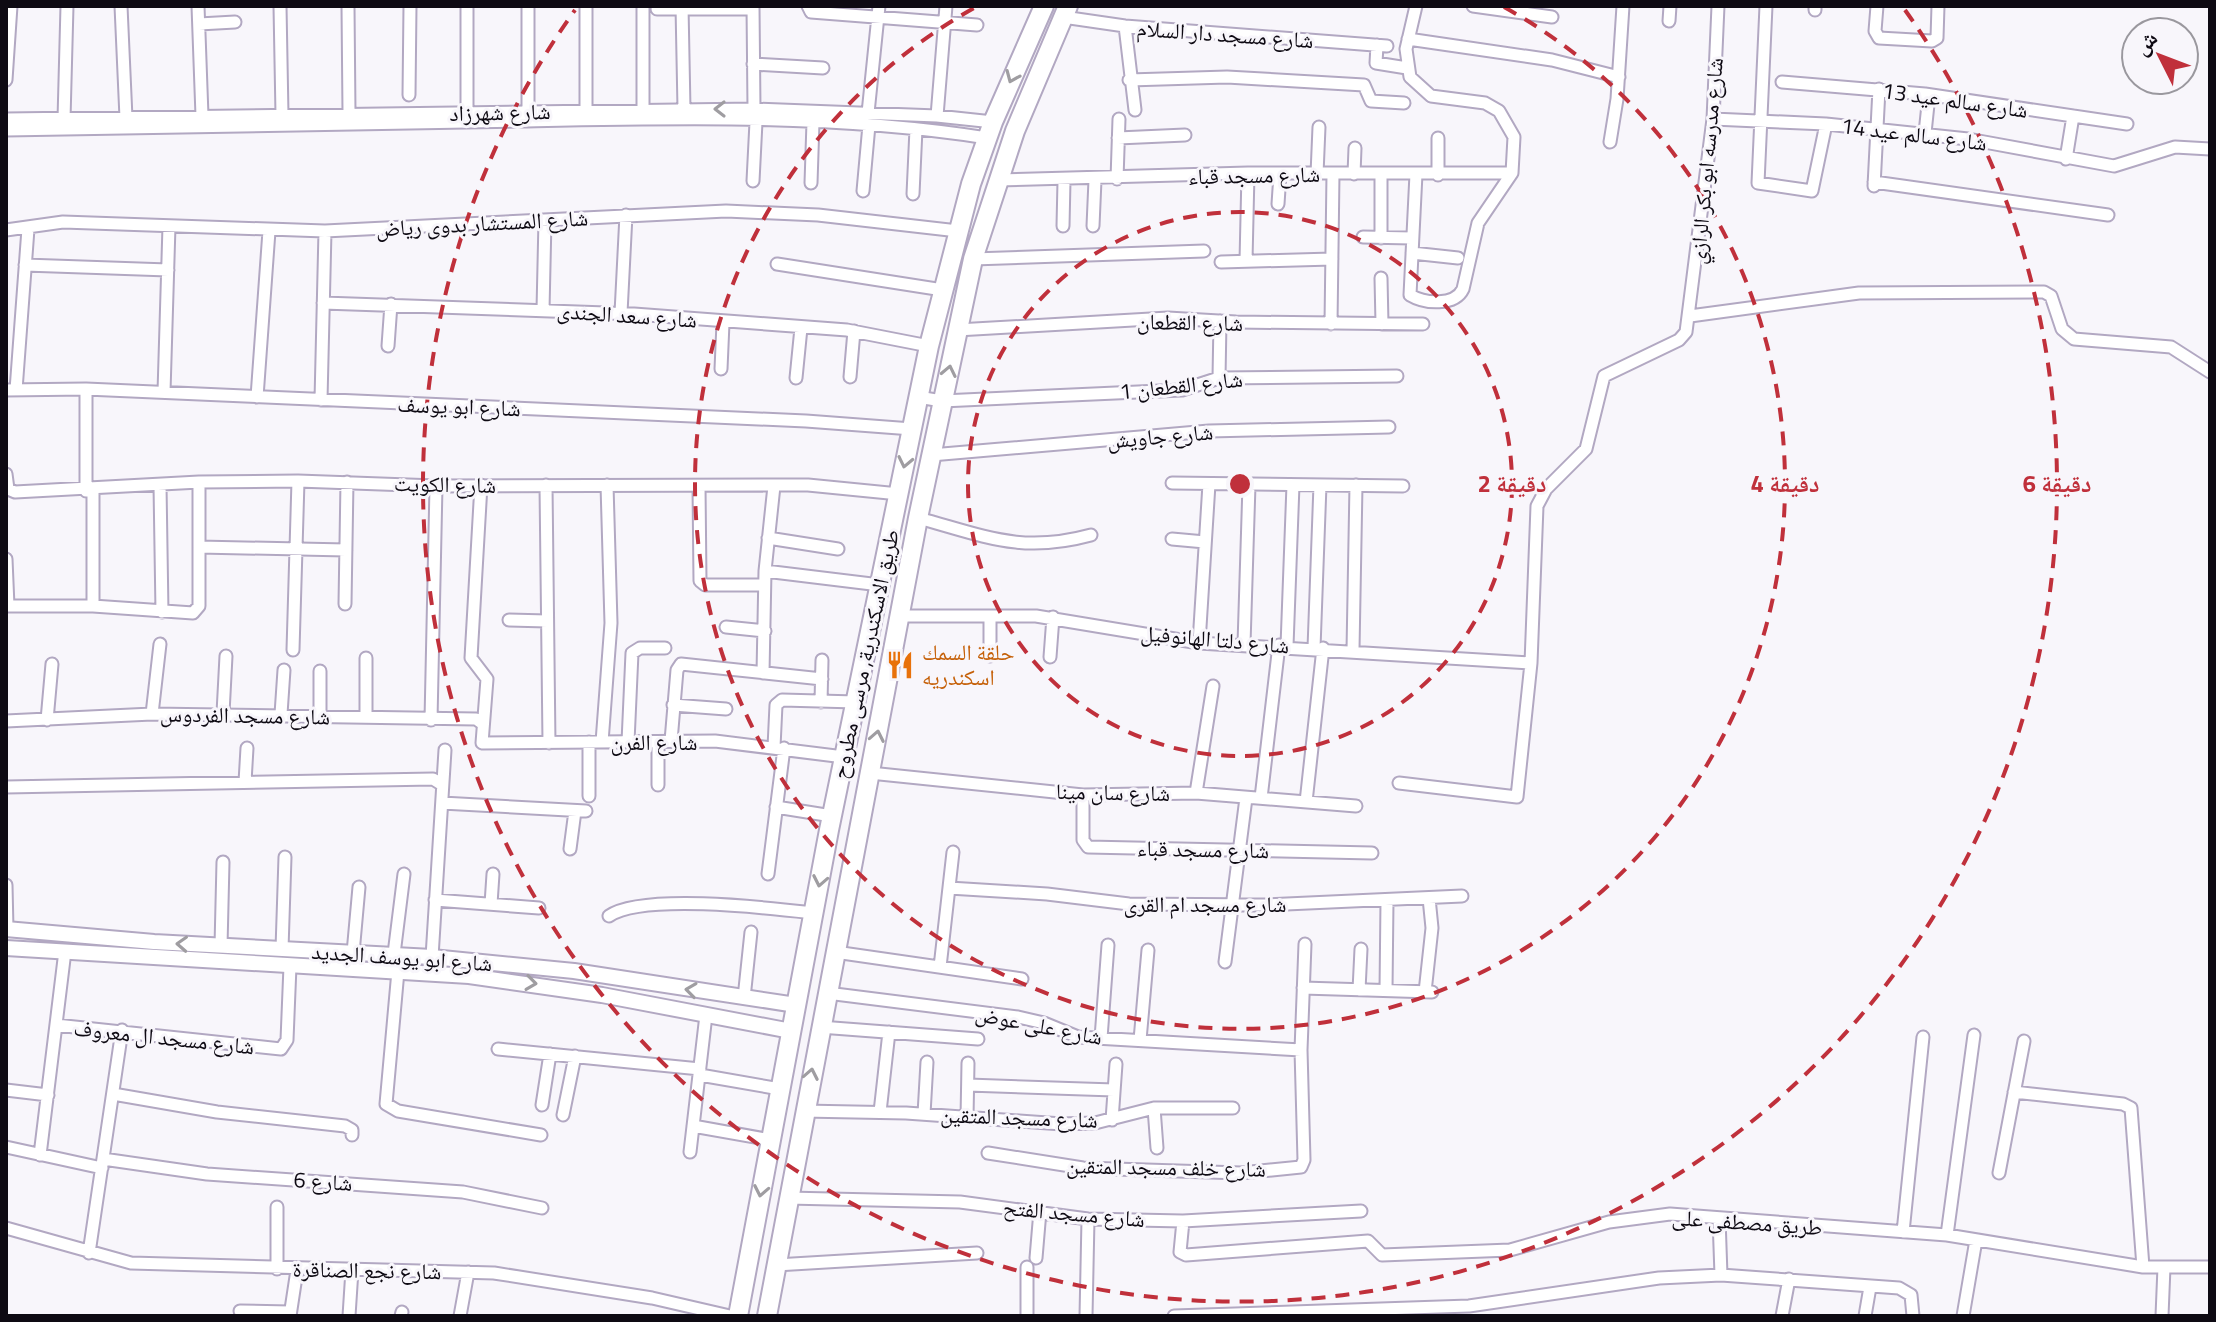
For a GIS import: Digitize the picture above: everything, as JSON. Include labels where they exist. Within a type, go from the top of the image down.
[{"type":"main road","name":"طريق الاسكندرية, مرسى مطروح","points":[[738,1316],[831,823],[929,346],[958,231],[990,130],[1044,6]]},
{"type":"main road","name":"طريق الاسكندرية, مرسى مطروح","points":[[767,1316],[803,1111],[859,835],[918,518],[973,259],[997,180],[1066,12]]},
{"type":"main road","points":[[831,823],[859,835]]},
{"type":"main road","points":[[750,1247],[777,1258]]},
{"type":"street","points":[[6,80],[11,6]]},
{"type":"street","points":[[64,119],[67,6]]},
{"type":"street","points":[[121,6],[126,118]]},
{"type":"street","points":[[198,6],[202,116]]},
{"type":"street","points":[[280,6],[282,115]]},
{"type":"street","points":[[348,6],[349,113]]},
{"type":"street","points":[[409,95],[410,6]]},
{"type":"street","points":[[467,6],[467,112]]},
{"type":"street","points":[[528,6],[533,114]]},
{"type":"street","points":[[586,6],[586,110]]},
{"type":"street","points":[[643,6],[643,110]]},
{"type":"street","points":[[808,6],[811,12],[878,11],[945,23],[977,25]]},
{"type":"street","points":[[937,116],[946,6]]},
{"type":"street","points":[[1416,6],[1408,39],[1407,68],[1419,89],[1431,96],[1485,103],[1509,122],[1514,137],[1512,173],[1478,223],[1459,297],[1452,301],[1414,298],[1410,292],[1416,174]]},
{"type":"street","points":[[1473,6],[1552,17]]},
{"type":"street","points":[[1610,142],[1619,77],[1623,6]]},
{"type":"street","points":[[1669,21],[1670,6]]},
{"type":"street","name":"شارع مدرسه ابو بكر الرازي","points":[[1690,316],[1713,119],[1718,6]]},
{"type":"street","points":[[1766,6],[1757,180],[1764,185],[1812,191],[1826,124]]},
{"type":"street","points":[[1877,6],[1875,31],[1879,38],[1932,41],[1937,38],[1938,6]]},
{"type":"street","points":[[682,8],[684,109]]},
{"type":"street","points":[[657,9],[753,8],[753,181]]},
{"type":"street","points":[[863,191],[878,11]]},
{"type":"street","name":"شارع مسجد دار السلام","points":[[1066,12],[1125,26],[1382,45],[1376,63],[1407,68]]},
{"type":"street","points":[[199,24],[235,22]]},
{"type":"street","points":[[1125,26],[1129,80],[1135,110]]},
{"type":"street","points":[[1408,39],[1552,60],[1619,77]]},
{"type":"street","points":[[753,64],[823,68]]},
{"type":"street","points":[[1129,80],[1227,77],[1364,85],[1371,101],[1404,103]]},
{"type":"street","name":"شارع سالم عيد 13","points":[[1782,82],[1929,95],[2127,124]]},
{"type":"street","points":[[1879,89],[1874,184],[2108,215]]},
{"type":"street","points":[[1925,133],[1929,95]]},
{"type":"street","name":"شارع شهرزاد","points":[[6,119],[64,119],[80,123],[684,109],[813,122],[937,116],[990,130]]},
{"type":"street","name":"شارع شهرزاد","points":[[6,130],[126,118],[282,115],[300,119],[349,113],[467,112],[868,119],[916,129],[990,130]]},
{"type":"street","points":[[2066,159],[2073,116]]},
{"type":"street","points":[[1117,179],[1119,119]]},
{"type":"street","name":"شارع سالم عيد 14","points":[[1713,119],[1826,124],[1925,133],[2114,166],[2175,147],[2210,149]]},
{"type":"street","points":[[811,183],[813,122]]},
{"type":"street","points":[[1317,174],[1319,127]]},
{"type":"street","points":[[913,194],[916,129]]},
{"type":"street","points":[[1118,138],[1185,135]]},
{"type":"street","points":[[1438,138],[1438,175]]},
{"type":"street","points":[[1354,174],[1355,148]]},
{"type":"street","points":[[1246,261],[1248,173]]},
{"type":"street","name":"شارع مسجد قباء","points":[[997,180],[1064,181],[1248,173],[1512,173]]},
{"type":"street","points":[[1278,204],[1280,174]]},
{"type":"street","points":[[1331,324],[1333,174]]},
{"type":"street","points":[[1381,174],[1381,238]]},
{"type":"street","points":[[1093,226],[1095,180]]},
{"type":"street","points":[[1063,226],[1064,181]]},
{"type":"street","name":"شارع المستشار بدوى رياض","points":[[6,230],[28,229],[51,222],[325,231],[626,215],[772,212],[958,231]]},
{"type":"street","points":[[621,313],[626,215]]},
{"type":"street","points":[[543,310],[545,220]]},
{"type":"street","points":[[164,392],[169,226]]},
{"type":"street","points":[[11,390],[28,229]]},
{"type":"street","points":[[257,397],[269,231]]},
{"type":"street","points":[[321,400],[325,231]]},
{"type":"street","points":[[1363,237],[1412,238]]},
{"type":"street","points":[[973,259],[1204,251]]},
{"type":"street","points":[[1412,253],[1458,258]]},
{"type":"street","points":[[1221,262],[1332,259]]},
{"type":"street","points":[[777,264],[943,290]]},
{"type":"street","points":[[25,265],[168,270]]},
{"type":"street","points":[[1381,278],[1382,324]]},
{"type":"street","points":[[1399,783],[1517,797],[1531,663],[1535,526],[1541,496],[1586,449],[1604,376],[1679,340],[1690,316],[1859,293],[2044,292],[2051,296],[2062,329],[2074,339],[2171,347],[2210,372]]},
{"type":"street","name":"شارع سعد الجندى","points":[[323,303],[621,313],[854,331],[929,346]]},
{"type":"street","points":[[388,346],[391,304]]},
{"type":"street","name":"شارع القطعان","points":[[957,330],[1168,318],[1423,324]]},
{"type":"street","points":[[1219,378],[1220,321]]},
{"type":"street","points":[[721,369],[723,323]]},
{"type":"street","points":[[796,378],[801,328]]},
{"type":"street","points":[[850,377],[854,331]]},
{"type":"street","name":"شارع القطعان 1","points":[[918,397],[942,401],[1182,390],[1219,378],[1397,376]]},
{"type":"street","points":[[86,389],[93,606]]},
{"type":"street","name":"شارع ابو يوسف","points":[[11,390],[164,392],[806,421],[912,429]]},
{"type":"street","name":"شارع جاويش","points":[[931,455],[1209,431],[1389,427]]},
{"type":"street","name":"شارع الكويت","points":[[6,474],[7,487],[12,492],[199,482],[298,481],[436,486],[774,486],[899,494]]},
{"type":"street","points":[[293,650],[298,481]]},
{"type":"street","points":[[6,559],[7,606],[93,606],[189,615],[199,606],[199,482]]},
{"type":"street","points":[[345,604],[347,482]]},
{"type":"street","points":[[1172,483],[1403,486]]},
{"type":"street","points":[[1199,643],[1209,484]]},
{"type":"street","points":[[160,485],[162,612]]},
{"type":"street","points":[[481,485],[471,658],[487,679],[483,724]]},
{"type":"street","points":[[546,485],[549,743]]},
{"type":"street","points":[[602,742],[611,623],[607,485]]},
{"type":"street","points":[[1244,644],[1249,485]]},
{"type":"street","points":[[1261,798],[1283,646],[1293,485]]},
{"type":"street","points":[[1306,802],[1318,648],[1320,485]]},
{"type":"street","points":[[1353,650],[1356,485]]},
{"type":"street","points":[[431,720],[436,486]]},
{"type":"street","points":[[699,486],[700,581],[705,585],[764,585]]},
{"type":"street","points":[[763,673],[764,585],[774,486]]},
{"type":"street","points":[[918,518],[1000,542],[1031,546],[1091,535]]},
{"type":"street","points":[[768,538],[838,549]]},
{"type":"street","points":[[1172,539],[1205,542]]},
{"type":"street","points":[[199,547],[346,550]]},
{"type":"street","points":[[765,571],[880,585]]},
{"type":"street","name":"شارع دلتا الهانوفيل","points":[[900,616],[1053,617],[1143,636],[1199,643],[1531,663]]},
{"type":"street","points":[[990,616],[990,656]]},
{"type":"street","points":[[1050,657],[1053,617]]},
{"type":"street","points":[[509,620],[547,621]]},
{"type":"street","points":[[726,627],[765,631]]},
{"type":"street","points":[[152,714],[160,644]]},
{"type":"street","points":[[628,742],[632,653],[640,648],[665,648]]},
{"type":"street","points":[[223,713],[226,656]]},
{"type":"street","points":[[366,658],[366,717]]},
{"type":"street","points":[[821,702],[822,660]]},
{"type":"street","points":[[47,720],[52,664]]},
{"type":"street","points":[[658,785],[677,670],[681,664],[822,679]]},
{"type":"street","points":[[281,714],[284,670]]},
{"type":"street","points":[[320,671],[320,716]]},
{"type":"street","points":[[1196,793],[1213,686]]},
{"type":"street","points":[[768,874],[776,807],[778,702],[856,702]]},
{"type":"street","points":[[673,705],[726,709]]},
{"type":"street","name":"شارع مسجد الفردوس","points":[[6,721],[223,713],[476,719],[483,724]]},
{"type":"street","name":"شارع الفرن","points":[[483,724],[485,744],[664,742],[779,748],[844,757]]},
{"type":"street","points":[[589,742],[589,796]]},
{"type":"street","points":[[245,782],[247,748]]},
{"type":"street","points":[[432,957],[445,750]]},
{"type":"street","name":"شارع سان مينا","points":[[870,773],[1083,795],[1196,793],[1356,806]]},
{"type":"street","points":[[6,787],[433,779],[441,784]]},
{"type":"street","name":"شارع مسجد قباء","points":[[1083,795],[1083,840],[1088,847],[1372,853]]},
{"type":"street","points":[[1225,962],[1246,798]]},
{"type":"street","points":[[442,803],[581,811],[570,849]]},
{"type":"street","points":[[776,807],[831,823]]},
{"type":"street","points":[[940,967],[953,852]]},
{"type":"street","points":[[282,949],[285,857]]},
{"type":"street","points":[[221,946],[223,862]]},
{"type":"street","points":[[394,954],[404,874]]},
{"type":"street","points":[[491,904],[493,874]]},
{"type":"street","points":[[6,885],[6,929]]},
{"type":"street","points":[[353,953],[359,887]]},
{"type":"street","name":"شارع مسجد ام القرى","points":[[949,888],[1047,894],[1109,904],[1387,901],[1462,896]]},
{"type":"street","points":[[1303,988],[1429,992],[1432,928],[1429,898]]},
{"type":"street","points":[[435,900],[539,908]]},
{"type":"street","points":[[1386,990],[1387,901]]},
{"type":"street","points":[[609,916],[637,906],[698,905],[814,913]]},
{"type":"street","name":"شارع ابو يوسف الجديد","points":[[6,929],[290,966],[505,980],[791,1031]]},
{"type":"street","points":[[744,998],[751,932]]},
{"type":"street","points":[[1301,1050],[1305,944]]},
{"type":"street","points":[[1101,1038],[1108,945]]},
{"type":"street","name":"شارع ابو يوسف الجديد","points":[[6,948],[65,951],[221,946],[394,954],[574,971],[796,1005]]},
{"type":"street","points":[[1359,990],[1361,949]]},
{"type":"street","points":[[1140,1040],[1148,950]]},
{"type":"street","points":[[40,1155],[65,951]]},
{"type":"street","points":[[835,952],[1022,979]]},
{"type":"street","name":"شارع مسجد ال معروف","points":[[56,1025],[281,1049],[287,1040],[290,966]]},
{"type":"street","points":[[398,971],[386,1104],[398,1111],[541,1135]]},
{"type":"street","name":"شارع على عوض","points":[[827,993],[1018,1017],[1044,1023],[1078,1037],[1301,1050]]},
{"type":"street","points":[[690,1152],[706,1015]]},
{"type":"street","points":[[820,1027],[978,1039]]},
{"type":"street","points":[[89,1253],[122,1030]]},
{"type":"street","points":[[880,1112],[889,1032]]},
{"type":"street","points":[[1947,1235],[1974,1035]]},
{"type":"street","points":[[1903,1232],[1923,1037]]},
{"type":"street","points":[[1999,1173],[2024,1041]]},
{"type":"street","points":[[498,1049],[700,1072],[780,1089]]},
{"type":"street","name":"شارع خلف مسجد المتقين","points":[[988,1153],[1083,1168],[1241,1173],[1297,1168],[1304,1160],[1301,1050]]},
{"type":"street","points":[[542,1105],[550,1054]]},
{"type":"street","points":[[563,1115],[575,1056]]},
{"type":"street","points":[[924,1114],[927,1062]]},
{"type":"street","points":[[967,1118],[968,1063]]},
{"type":"street","points":[[1112,1120],[1116,1064]]},
{"type":"street","points":[[968,1085],[1114,1090]]},
{"type":"street","points":[[6,1090],[48,1095]]},
{"type":"street","points":[[2014,1092],[2123,1104],[2131,1108],[2143,1267]]},
{"type":"street","points":[[113,1094],[217,1112],[345,1126],[350,1127],[352,1135]]},
{"type":"street","points":[[1154,1108],[1157,1148]]},
{"type":"street","name":"شارع مسجد المتقين","points":[[803,1111],[924,1114],[1062,1124],[1112,1120],[1154,1108],[1233,1108]]},
{"type":"street","points":[[693,1126],[771,1140]]},
{"type":"street","name":"شارع 6","points":[[6,1147],[102,1164],[463,1192],[542,1208]]},
{"type":"street","name":"شارع مسجد الفتح","points":[[788,1198],[960,1202],[1088,1219],[1183,1221],[1361,1211]]},
{"type":"street","points":[[277,1207],[277,1269]]},
{"type":"street","points":[[1027,1316],[1031,1262],[1040,1211]]},
{"type":"street","name":"طريق مصطفى على","points":[[1183,1221],[1180,1252],[1186,1255],[1368,1241],[1379,1255],[1510,1250],[1609,1222],[1670,1214],[1947,1235],[2143,1267],[2210,1267]]},
{"type":"street","points":[[1719,1218],[1721,1275]]},
{"type":"street","points":[[1086,1316],[1088,1219]]},
{"type":"street","name":"شارع نجع الصناقرة","points":[[6,1228],[131,1263],[297,1270],[468,1272],[574,1284],[730,1316]]},
{"type":"street","points":[[1963,1316],[1976,1240]]},
{"type":"street","points":[[777,1258],[977,1253]]},
{"type":"street","points":[[2162,1316],[2164,1267]]},
{"type":"street","points":[[240,1311],[290,1314],[297,1270]]},
{"type":"street","points":[[349,1316],[352,1270]]},
{"type":"street","points":[[460,1316],[468,1272]]},
{"type":"street","points":[[1174,1316],[1338,1313],[1469,1306],[1659,1278],[1721,1275],[1906,1291],[1915,1302],[1913,1316]]},
{"type":"street","points":[[1782,1316],[1789,1279]]},
{"type":"street","points":[[1865,1316],[1870,1287]]},
{"type":"place","name":"حلقة السمك اسكندريه","points":[[900,665]]}]
